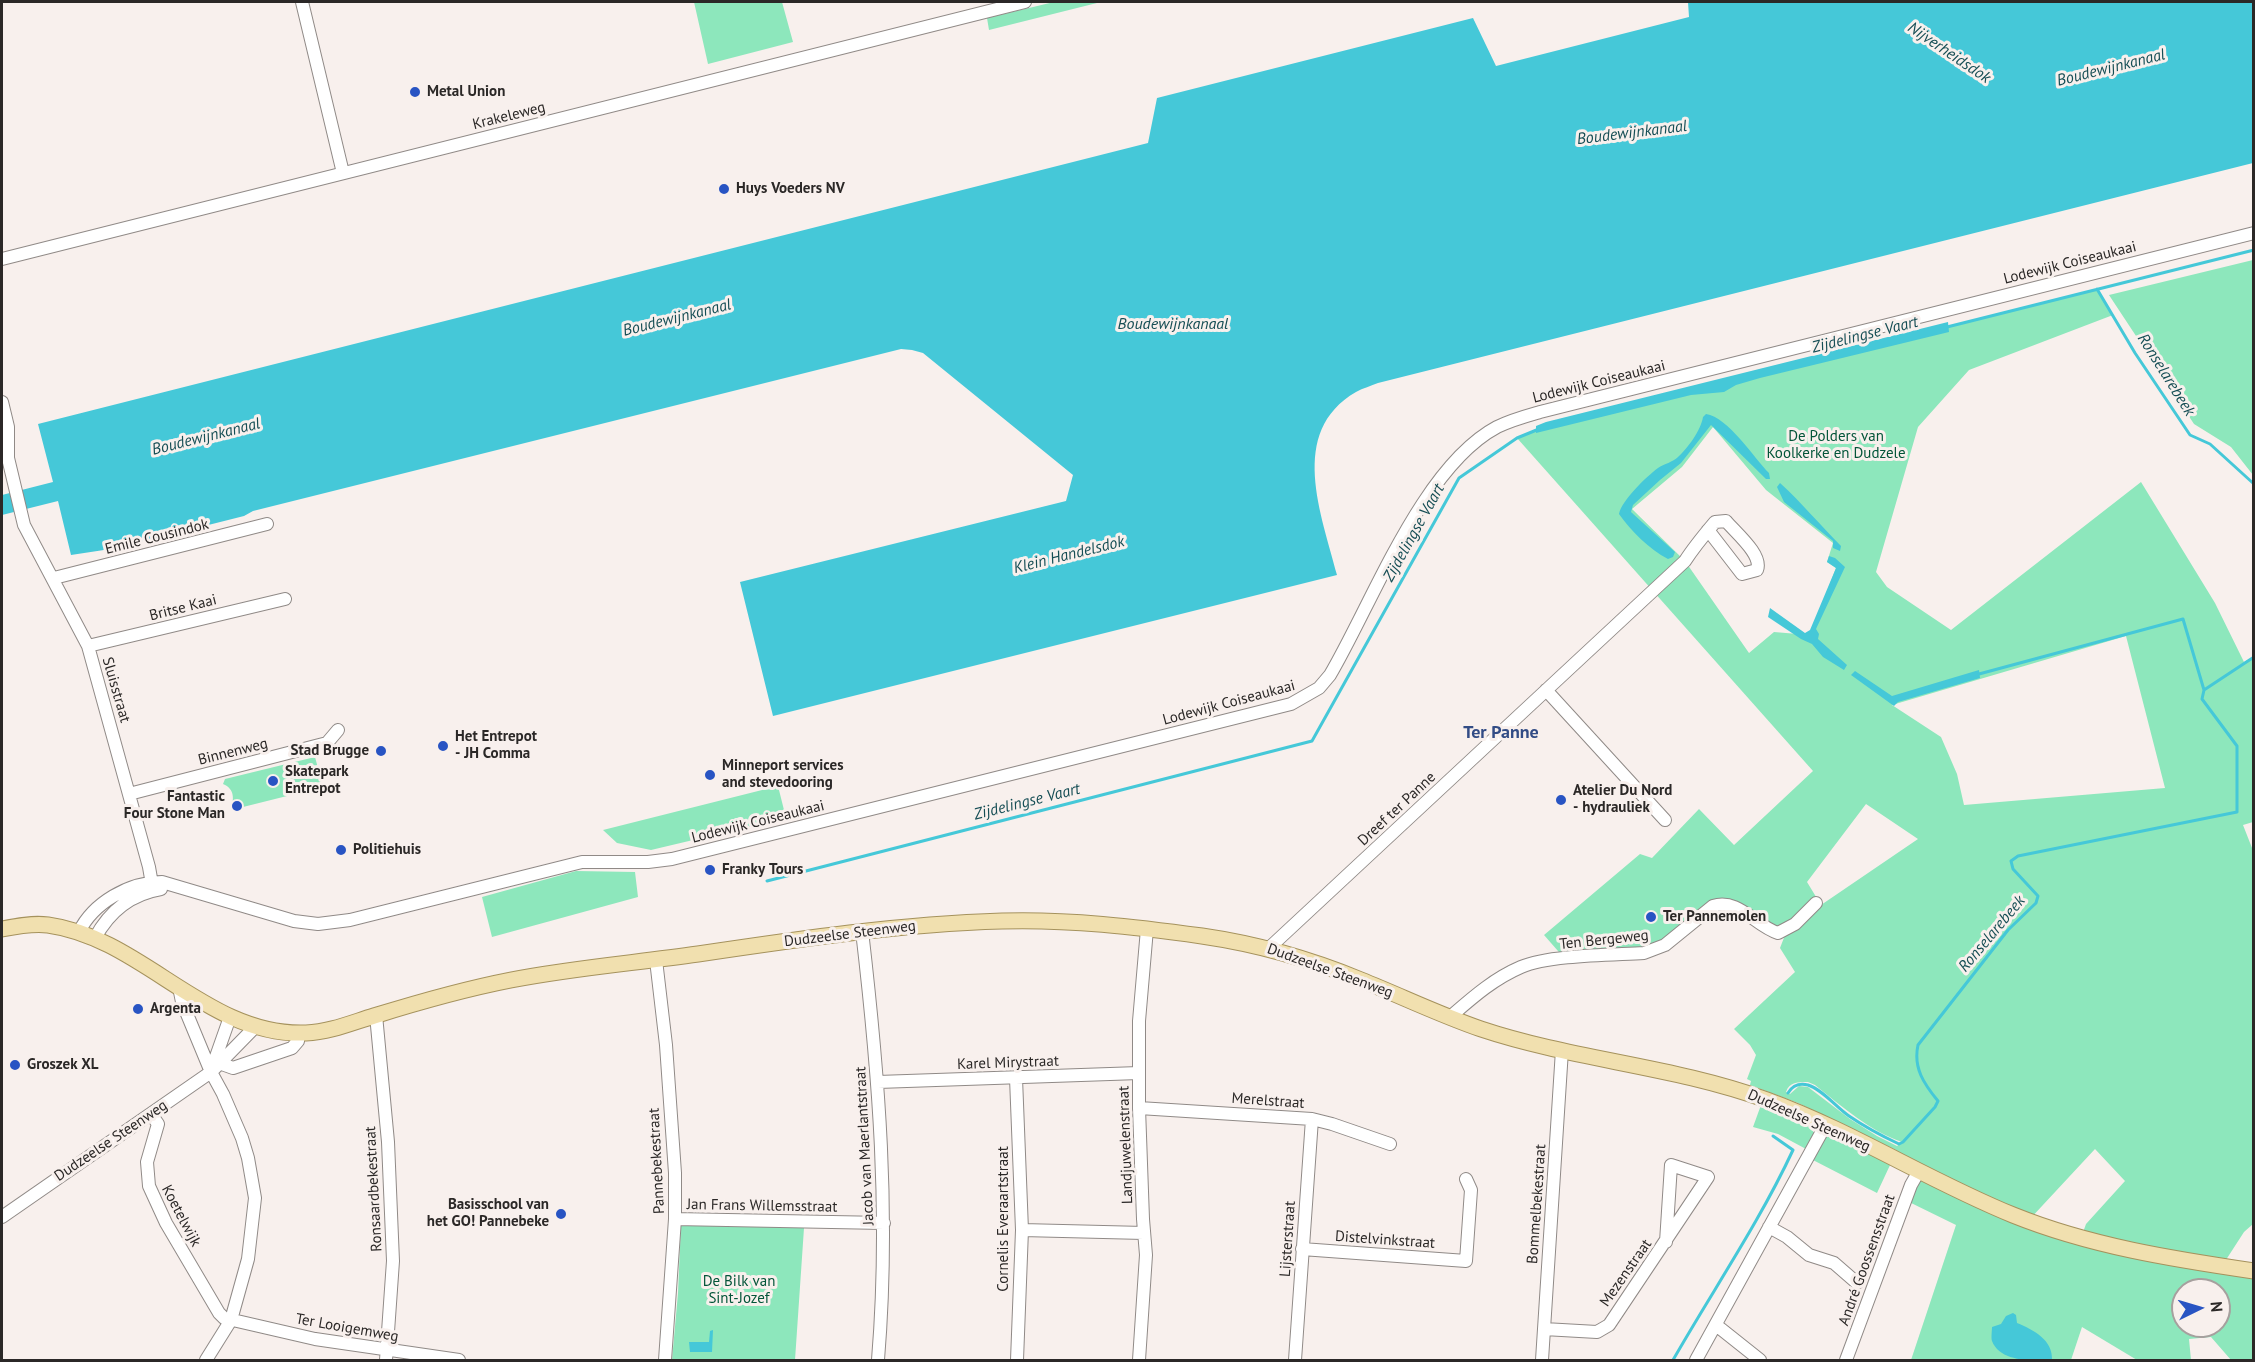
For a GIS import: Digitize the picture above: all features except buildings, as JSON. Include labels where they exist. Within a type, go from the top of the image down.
[{"type":"main road","name":"Dudzeelse Steenweg","points":[[2,929],[38,925],[79,932],[95,938],[230,1017],[255,1027],[298,1034],[339,1028],[376,1015],[480,986],[514,979],[895,926],[1008,920],[1147,929],[1227,940],[1268,949],[1360,979],[1486,1031],[1719,1084],[1776,1104],[2014,1215],[2081,1238],[2136,1252],[2253,1271]]},
{"type":"street","points":[[302,2],[343,173]]},
{"type":"street","name":"Krakeleweg","points":[[2,259],[1025,2]]},
{"type":"street","name":"Lodewijk Coiseaukaai","points":[[153,886],[162,882],[306,924],[350,920],[582,862],[648,862],[672,859],[1292,704],[1319,688],[1330,675],[1401,542],[1447,469],[1462,453],[1496,428],[1540,412],[2253,232]]},
{"type":"street","points":[[2,402],[8,427],[5,462]]},
{"type":"street","name":"Sluisstraat","points":[[5,462],[27,532],[54,578],[88,646],[153,886]]},
{"type":"street","points":[[1715,522],[1726,522],[1758,557],[1757,570],[1742,574],[1708,530],[1715,522]]},
{"type":"street","name":"Emile Cousindok","points":[[54,578],[267,524]]},
{"type":"street","name":"Dreef ter Panne","points":[[1268,949],[1670,576],[1685,561],[1708,530]]},
{"type":"street","name":"Britse Kaai","points":[[88,646],[285,599]]},
{"type":"street","points":[[1546,690],[1665,820]]},
{"type":"street","name":"Binnenweg","points":[[129,794],[327,743],[338,730]]},
{"type":"street","points":[[79,932],[87,917],[99,907],[128,889],[153,886]]},
{"type":"street","points":[[95,938],[115,911],[153,886]]},
{"type":"street","name":"Ten Bergeweg","points":[[1450,1017],[1490,983],[1522,967],[1542,961],[1644,953],[1656,950],[1713,906],[1721,903],[1732,905],[1768,930],[1778,933],[1795,924],[1816,903]]},
{"type":"street","name":"Landjuwelenstraat","points":[[1139,1360],[1146,1255],[1139,1108],[1139,1021],[1147,929]]},
{"type":"street","name":"Jacob van Maerlantstraat","points":[[862,931],[878,1082],[884,1224],[882,1314],[878,1360]]},
{"type":"street","name":"Pannebekestraat","points":[[656,960],[666,1045],[675,1173],[675,1219],[665,1360]]},
{"type":"street","points":[[180,987],[182,1002],[215,1067],[223,1094],[242,1138],[255,1198],[248,1259],[231,1320],[206,1360]]},
{"type":"street","name":"Ronsaardbekestraat","points":[[376,1015],[388,1142],[393,1260],[387,1356]]},
{"type":"street","points":[[215,1067],[216,1052],[230,1017]]},
{"type":"street","name":"Dudzeelse Steenweg","points":[[2,1216],[151,1114],[215,1067],[255,1027]]},
{"type":"street","points":[[215,1067],[233,1068],[292,1048],[298,1041],[298,1034]]},
{"type":"street","name":"Bommelbekestraat","points":[[1542,1360],[1562,1050]]},
{"type":"street","name":"Karel Mirystraat","points":[[878,1082],[1139,1073]]},
{"type":"street","name":"Cornelis Everaartstraat","points":[[1016,1078],[1022,1230],[1017,1360]]},
{"type":"street","name":"Merelstraat","points":[[1139,1108],[1312,1119],[1390,1144]]},
{"type":"street","name":"Koetelwijk","points":[[151,1114],[158,1124],[147,1162],[149,1186],[166,1223],[219,1313],[231,1320]]},
{"type":"street","name":"Lijsterstraat","points":[[1295,1360],[1312,1119]]},
{"type":"street","points":[[1696,1360],[1825,1126]]},
{"type":"street","name":"Mezenstraat","points":[[1544,1329],[1597,1332],[1609,1324],[1666,1242],[1708,1177],[1671,1165],[1666,1242]]},
{"type":"street","name":"André Goossensstraat","points":[[1846,1360],[1911,1185],[1919,1171]]},
{"type":"street","name":"Distelvinkstraat","points":[[1302,1249],[1466,1261],[1471,1190],[1466,1179]]},
{"type":"street","name":"Jan Frans Willemsstraat","points":[[675,1219],[884,1224]]},
{"type":"street","name":"André Goossensstraat","points":[[1769,1227],[1809,1255],[1834,1263],[1857,1283]]},
{"type":"street","points":[[1022,1230],[1144,1233]]},
{"type":"street","name":"Ter Looigemweg","points":[[231,1320],[387,1356],[459,1360]]},
{"type":"street","points":[[1716,1325],[1760,1360]]},
{"type":"green space","points":[[694,2],[782,2],[793,42],[708,64]]},
{"type":"green space","points":[[1054,2],[1101,2],[989,30],[987,18]]},
{"type":"green space","points":[[2254,260],[2253,475],[2231,447],[2194,424],[2109,295]]},
{"type":"green space","name":"De Polders van Koolkerke en Dudzele","points":[[2097,289],[2113,315],[1969,370],[1918,427],[1876,572],[1887,587],[1951,630],[2141,482],[2215,603],[2244,662],[2253,657],[2253,822],[2243,825],[2254,853],[2253,1224],[2244,1232],[2222,1266],[2253,1271],[2253,1360],[2231,1360],[2212,1338],[2231,1338],[2231,1278],[2171,1278],[2171,1338],[2200,1338],[2189,1339],[2191,1360],[2137,1360],[2082,1327],[2071,1360],[1911,1360],[1956,1225],[1905,1200],[1919,1171],[1893,1158],[1896,1150],[1798,1103],[1750,1085],[1751,1081],[1747,1079],[1756,1055],[1750,1045],[1734,1029],[1795,972],[1780,948],[1787,930],[1778,933],[1721,903],[1665,945],[1565,959],[1544,935],[1640,854],[1652,858],[1699,809],[1734,845],[1813,771],[1517,438],[1534,430]],"holes":[[[1713,427],[1766,490],[1833,543],[1827,562],[1836,568],[1810,635],[1774,632],[1749,653],[1685,561],[1632,509],[1682,467]],[[2126,636],[2165,788],[1964,805],[1957,774],[1941,737],[1892,705]],[[1866,804],[1918,839],[1821,905],[1807,882]],[[1808,1082],[1867,1125],[1902,1142],[1897,1146],[1877,1136],[1808,1087],[1799,1086],[1790,1094],[1786,1092],[1792,1084]],[[2095,1149],[2125,1181],[2086,1224],[2081,1238],[2029,1220]]]},
{"type":"green space","name":"Skatepark Entrepot","points":[[315,757],[323,787],[231,810],[233,795],[230,789],[223,784],[225,779]]},
{"type":"green space","points":[[778,786],[786,818],[651,850],[617,843],[603,830]]},
{"type":"green space","points":[[576,871],[635,872],[638,897],[492,937],[482,897]]},
{"type":"green space","points":[[1761,1105],[1810,1125],[1814,1133],[1806,1149],[1778,1134],[1753,1127]]},
{"type":"green space","points":[[1834,1136],[1891,1163],[1877,1193],[1811,1159],[1823,1137]]},
{"type":"green space","name":"De Bilk van Sint-Jozef","points":[[681,1223],[804,1228],[795,1360],[672,1360]]},
{"type":"water","name":"Boudewijnkanaal","points":[[1688,2],[2253,2],[2253,163],[1378,383],[1356,392],[1335,409],[1322,429],[1316,452],[1315,476],[1318,501],[1337,575],[773,716],[740,582],[1066,501],[1073,475],[923,353],[901,349],[253,511],[244,516],[117,548],[71,555],[58,501],[2,515],[2,495],[53,482],[38,424],[1148,143],[1157,98],[1473,18],[1496,66],[1689,17]]},
{"type":"water","points":[[1948,322],[1949,332],[1760,378],[1736,385],[1724,392],[1691,395],[1536,433],[1536,426],[1546,422]]},
{"type":"water","points":[[1706,414],[1723,422],[1732,430],[1769,473],[1770,479],[1766,479],[1711,425],[1681,463],[1633,505],[1631,512],[1675,552],[1673,557],[1668,559],[1641,540],[1619,514],[1629,496],[1641,483],[1658,468],[1676,459],[1686,449]]},
{"type":"water","points":[[1780,483],[1841,546],[1840,551],[1833,548],[1833,541],[1784,502],[1777,487]]},
{"type":"water","points":[[1829,556],[1845,567],[1816,629],[1819,634],[1818,639],[1847,665],[1844,670],[1823,657],[1812,644],[1768,617],[1770,608],[1805,633],[1810,630],[1836,568],[1827,562]]},
{"type":"water","points":[[1979,670],[1980,678],[1898,702],[1894,706],[1851,675],[1855,671],[1892,696]]},
{"type":"water","points":[[2013,1313],[2016,1315],[2017,1323],[2046,1341],[2052,1360],[2018,1359],[2009,1357],[1996,1348],[1992,1340],[1992,1327],[2001,1324],[2006,1316]]},
{"type":"water","points":[[713,1330],[712,1352],[690,1352],[689,1342],[709,1342],[710,1331]]},
{"type":"waterway","name":"Ronselarebeek","points":[[1947,327],[2254,250]]},
{"type":"waterway","name":"Ronselarebeek","points":[[2097,289],[2135,353],[2190,435],[2210,444],[2254,484]]},
{"type":"waterway","name":"Zijdelingse Vaart","points":[[767,881],[1312,741],[1459,478],[1517,438],[1539,429]]},
{"type":"waterway","points":[[1979,674],[2183,619],[2204,690]]},
{"type":"waterway","name":"Ronselarebeek","points":[[1788,1093],[1796,1085],[1808,1085],[1861,1124],[1899,1144],[1903,1142],[1938,1101],[1928,1088],[1918,1068],[1918,1045],[2008,930],[2036,903],[2038,896],[2013,869],[2011,861],[2018,856],[2237,812],[2237,746],[2202,699],[2204,690],[2254,657]]},
{"type":"waterway","name":"Ronselarebeek","points":[[1673,1360],[1751,1230],[1793,1150],[1773,1136]]},
{"type":"place","name":"Metal Union","points":[[415,92]]},
{"type":"place","name":"Huys Voeders NV","points":[[724,189]]},
{"type":"place","name":"Het Entrepot - JH Comma","points":[[443,746]]},
{"type":"place","name":"Stad Brugge","points":[[381,751]]},
{"type":"place","name":"Minneport services and stevedooring","points":[[710,775]]},
{"type":"place","name":"Skatepark Entrepot","points":[[273,781]]},
{"type":"place","name":"Atelier Du Nord - hydrauliek","points":[[1561,800]]},
{"type":"place","name":"Fantastic Four Stone Man","points":[[237,806]]},
{"type":"place","name":"Politiehuis","points":[[341,850]]},
{"type":"place","name":"Franky Tours","points":[[710,870]]},
{"type":"place","name":"Ter Pannemolen","points":[[1651,917]]},
{"type":"place","name":"Argenta","points":[[138,1009]]},
{"type":"place","name":"Groszek XL","points":[[15,1065]]},
{"type":"place","name":"Basisschool van het GO! Pannebeke","points":[[561,1214]]},
{"type":"district","name":"Ter Panne","points":[[1501,733]]},
{"type":"water label","name":"Nijverheidsdok","points":[[1949,53]]},
{"type":"water label","name":"Klein Handelsdok","points":[[1069,555]]}]
